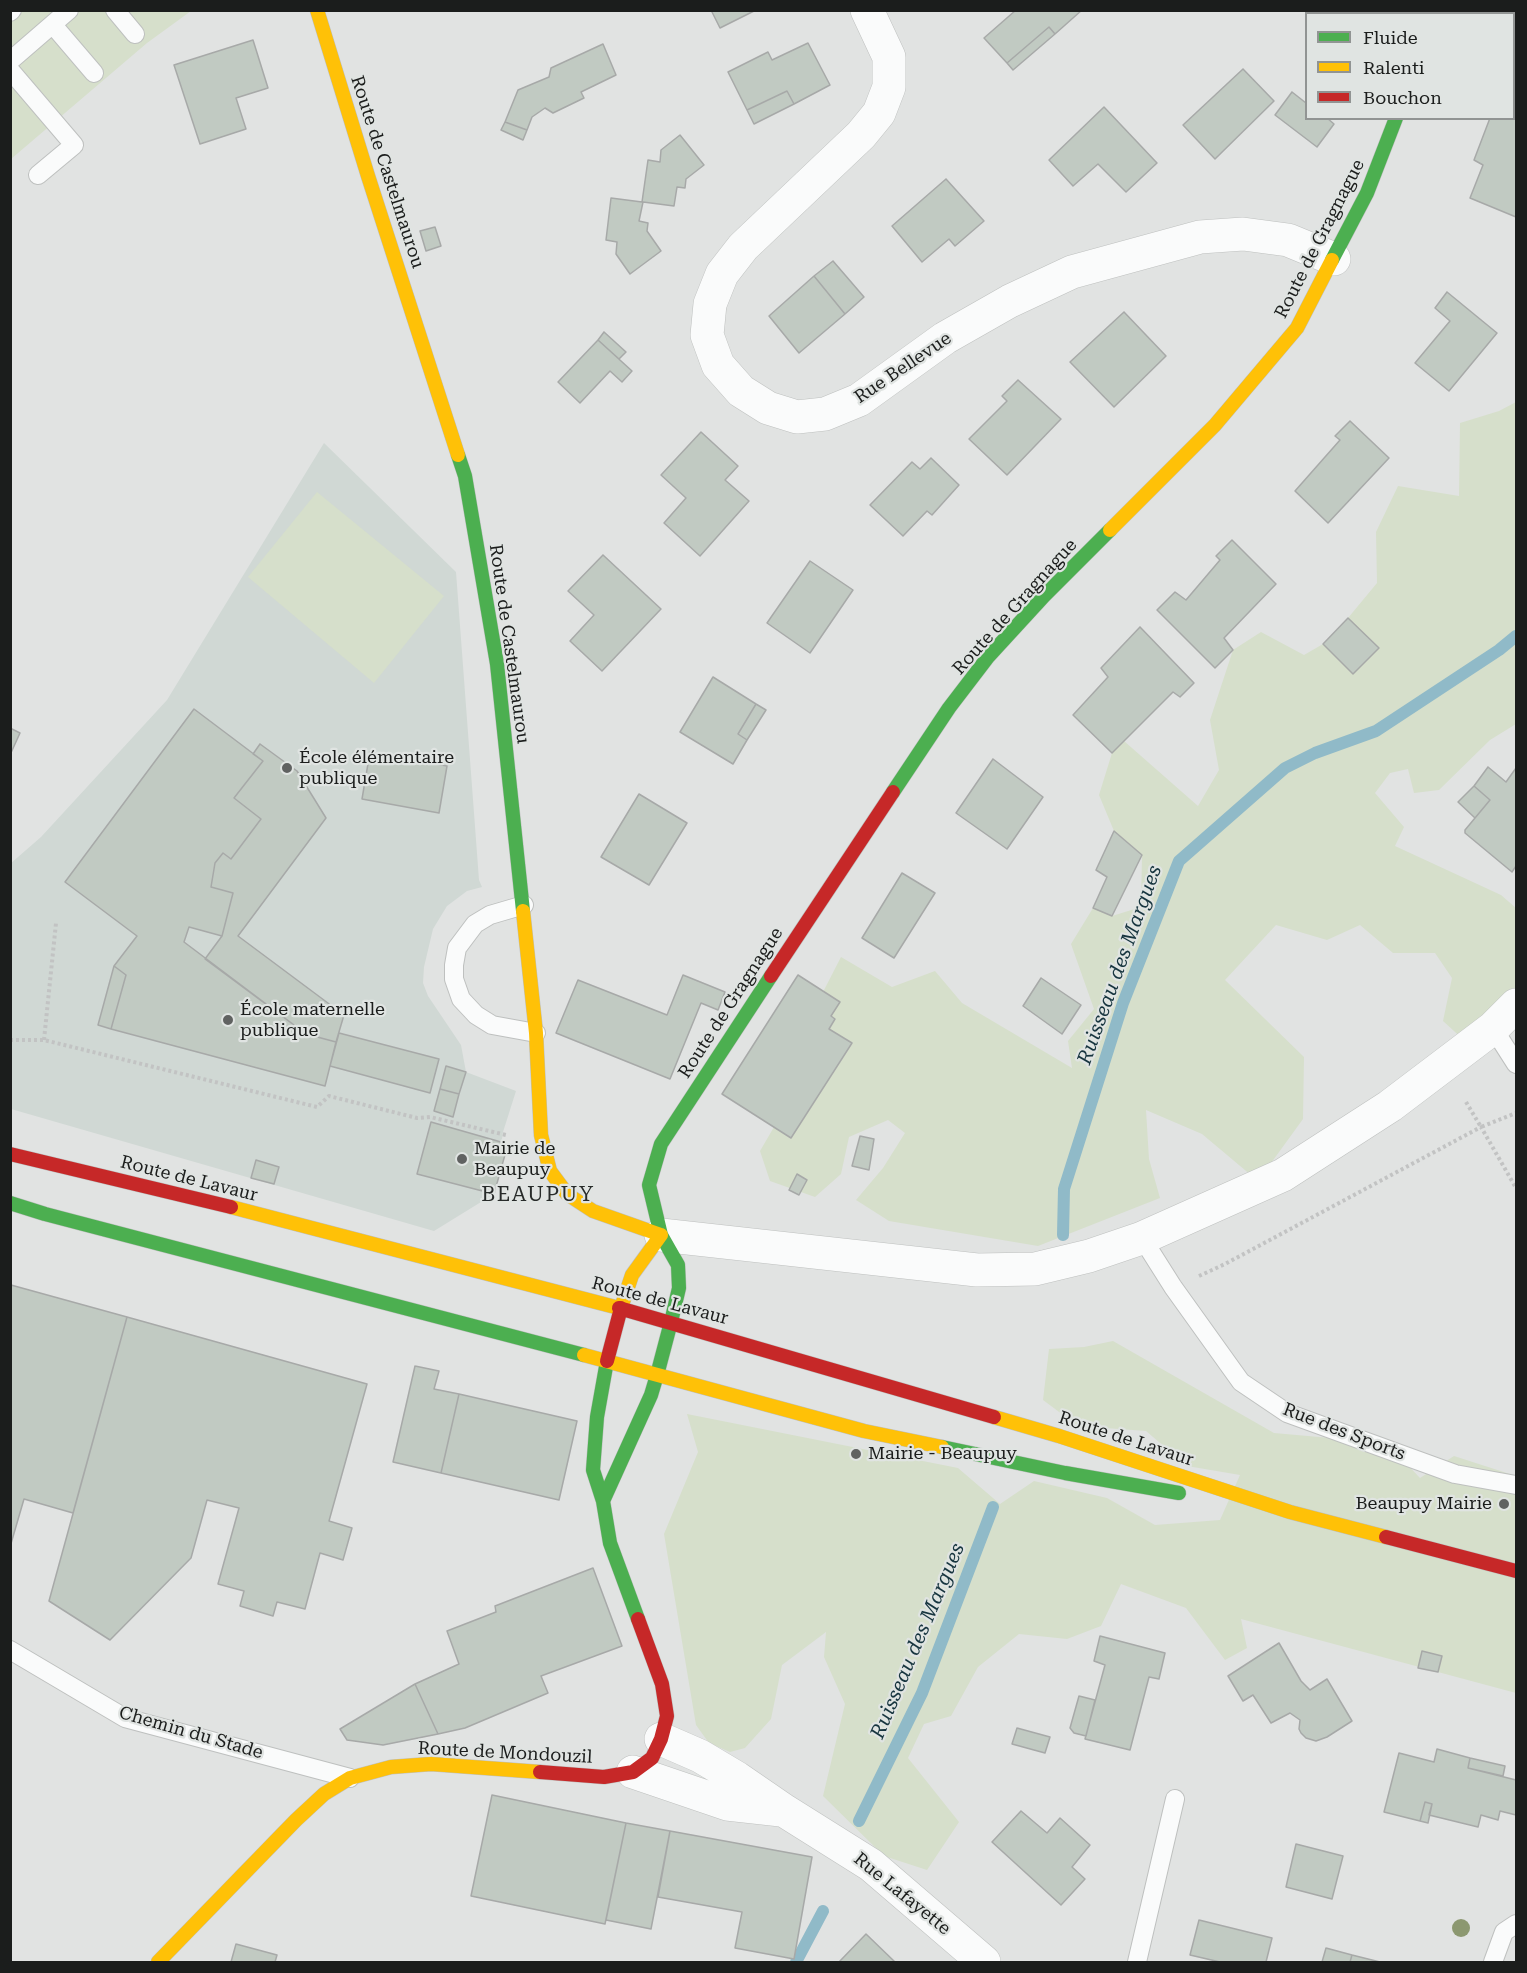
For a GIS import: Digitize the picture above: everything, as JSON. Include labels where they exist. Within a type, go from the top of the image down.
[{"type":"street","name":"Route de Castelmaurou","points":[[318,10],[368,176],[465,476],[497,664],[536,1033],[541,1135],[550,1171],[567,1194],[593,1211],[661,1235]]},
{"type":"street","name":"Rue Bellevue","points":[[867,10],[889,57],[889,87],[879,113],[861,135],[742,247],[722,274],[710,304],[707,335],[718,365],[741,391],[768,408],[797,417],[825,414],[859,400],[945,338],[1010,301],[1072,272],[1200,237],[1244,234],[1288,240],[1334,259]]},
{"type":"street","name":"Route de Gragnague","points":[[657,1375],[679,1288],[678,1265],[661,1235],[649,1185],[662,1144],[711,1066],[949,708],[988,657],[1044,596],[1215,425],[1296,328],[1367,193],[1395,120]]},
{"type":"street","points":[[633,1772],[652,1758],[661,1740],[667,1716],[662,1684],[610,1543],[603,1501],[593,1470],[597,1417],[607,1361],[621,1308],[632,1275],[661,1235],[977,1270],[1035,1269],[1089,1256],[1142,1238],[1283,1174],[1505,1034],[1516,1005]]},
{"type":"street","name":"Route de Lavaur","points":[[10,1154],[197,1198],[621,1308],[1059,1436],[1290,1512],[1516,1571]]},
{"type":"street","name":"Route de Lavaur","points":[[10,1203],[864,1431],[1065,1473],[1290,1512]]},
{"type":"street","points":[[603,1501],[651,1395],[657,1375]]},
{"type":"street","name":"Rue Lafayette","points":[[661,1740],[699,1756],[718,1767],[871,1865],[984,1962]]},
{"type":"street","name":"Route de Mondouzil","points":[[158,1962],[296,1820],[324,1794],[350,1778],[391,1767],[431,1764],[604,1777],[633,1772]]},
{"type":"street","name":"Rue Lafayette","points":[[633,1772],[727,1804],[786,1811]]},
{"type":"lane","points":[[10,61],[69,10]]},
{"type":"lane","points":[[115,10],[135,34]]},
{"type":"lane","points":[[53,25],[94,73]]},
{"type":"lane","points":[[10,70],[16,89],[74,145],[38,175]]},
{"type":"lane","points":[[524,905],[490,915],[475,924],[457,948],[454,980],[461,999],[476,1015],[492,1025],[536,1033]]},
{"type":"lane","points":[[1505,1034],[1516,1064]]},
{"type":"lane","name":"Rue des Sports","points":[[1142,1238],[1173,1287],[1240,1382],[1287,1413],[1455,1474],[1516,1485]]},
{"type":"lane","name":"Chemin du Stade","points":[[10,1650],[124,1718],[350,1778]]},
{"type":"lane","points":[[1137,1962],[1175,1799]]},
{"type":"lane","points":[[1493,1962],[1504,1932],[1516,1924]]},
{"type":"path","points":[[44,1040],[56,923]]},
{"type":"path","points":[[10,1040],[44,1040],[316,1107],[329,1096],[417,1118],[430,1117],[511,1136]]},
{"type":"path","points":[[1466,1102],[1516,1188]]},
{"type":"path","points":[[1173,1287],[1225,1264],[1481,1127],[1516,1113]]},
{"type":"shaded area","points":[[324,443],[456,572],[479,880],[482,887],[467,891],[447,906],[433,929],[424,967],[423,983],[428,996],[461,1045],[466,1072],[516,1091],[503,1132],[494,1194],[434,1231],[11,1109],[10,864],[41,837],[167,700]]},
{"type":"green space","points":[[11,11],[191,11],[147,43],[11,159]]},
{"type":"green space","points":[[1516,402],[1516,724],[1490,740],[1439,790],[1414,793],[1408,769],[1390,773],[1375,793],[1404,827],[1395,846],[1501,895],[1516,908],[1516,998],[1466,1042],[1443,1021],[1452,978],[1435,953],[1393,953],[1360,925],[1327,940],[1276,925],[1225,980],[1304,1057],[1303,1119],[1258,1181],[1202,1134],[1146,1110],[1149,1159],[1160,1198],[1038,1246],[889,1221],[856,1200],[883,1168],[905,1133],[888,1120],[849,1137],[841,1174],[815,1197],[770,1181],[760,1151],[774,1127],[791,1138],[852,1044],[829,1029],[835,1019],[831,1016],[823,992],[841,957],[892,987],[935,971],[962,1003],[1072,1068],[1068,1041],[1094,1009],[1071,944],[1093,908],[1112,916],[1141,907],[1142,855],[1114,831],[1099,795],[1112,753],[1124,741],[1198,806],[1219,770],[1210,720],[1233,650],[1261,632],[1304,655],[1323,644],[1377,583],[1376,532],[1398,486],[1459,496],[1460,423],[1499,411]]},
{"type":"green space","points":[[317,492],[444,596],[374,683],[248,577]]},
{"type":"green space","points":[[1113,1341],[1274,1433],[1387,1443],[1420,1478],[1454,1456],[1516,1476],[1516,1693],[1241,1619],[1247,1648],[1225,1660],[1186,1608],[1121,1584],[1101,1626],[1067,1639],[1019,1634],[978,1667],[951,1716],[924,1724],[908,1758],[959,1822],[927,1870],[884,1856],[823,1796],[845,1704],[824,1657],[826,1632],[782,1665],[771,1719],[745,1748],[730,1752],[709,1743],[696,1725],[664,1534],[698,1452],[687,1414],[958,1468],[1000,1504],[1034,1481],[1107,1498],[1155,1525],[1220,1520],[1240,1475],[1187,1466],[1146,1431],[1078,1426],[1043,1400],[1049,1349],[1084,1347]]},
{"type":"building","points":[[711,10],[756,10],[720,28]]},
{"type":"building","points":[[1016,10],[1082,10],[1055,34],[1049,27],[1007,63],[984,38]]},
{"type":"building","points":[[1497,10],[1516,10],[1516,51],[1515,12],[1496,12]]},
{"type":"building","points":[[1049,27],[1055,34],[1013,70],[1007,63]]},
{"type":"building","points":[[253,40],[268,88],[236,98],[246,129],[200,144],[174,65]]},
{"type":"building","points":[[808,43],[830,85],[794,104],[787,91],[747,110],[728,72],[768,52],[772,60]]},
{"type":"building","points":[[603,44],[616,75],[581,92],[584,98],[553,113],[545,108],[532,117],[527,130],[505,122],[518,90],[549,77],[551,68]]},
{"type":"building","points":[[1243,69],[1274,101],[1215,159],[1183,125]]},
{"type":"building","points":[[1516,80],[1516,217],[1470,198],[1483,165],[1474,160],[1489,120],[1515,120]]},
{"type":"building","points":[[787,91],[794,104],[754,124],[747,110]]},
{"type":"building","points":[[1292,92],[1305,102],[1305,120],[1329,120],[1334,124],[1317,147],[1275,115]]},
{"type":"building","points":[[1104,107],[1157,163],[1126,192],[1098,164],[1073,186],[1049,160]]},
{"type":"building","points":[[505,122],[527,130],[523,140],[501,130]]},
{"type":"building","points":[[680,135],[704,165],[686,179],[685,188],[677,187],[674,206],[643,202],[639,221],[648,223],[647,231],[661,251],[630,274],[616,254],[617,242],[606,240],[611,198],[642,202],[648,160],[660,162],[661,150]]},
{"type":"building","points":[[946,179],[984,221],[955,246],[949,239],[922,262],[892,226]]},
{"type":"building","points":[[435,227],[441,246],[426,251],[420,231]]},
{"type":"building","points":[[833,261],[864,297],[845,314],[814,276]]},
{"type":"building","points":[[814,276],[845,314],[799,353],[769,316]]},
{"type":"building","points":[[1447,292],[1497,333],[1449,391],[1415,363],[1450,321],[1435,308]]},
{"type":"building","points":[[1124,312],[1166,356],[1114,407],[1070,362]]},
{"type":"building","points":[[604,332],[626,352],[619,359],[598,340]]},
{"type":"building","points":[[598,340],[632,371],[622,382],[610,371],[580,403],[558,382]]},
{"type":"building","points":[[1018,380],[1061,419],[1007,475],[969,439],[1007,401],[1002,396]]},
{"type":"building","points":[[1350,421],[1389,458],[1328,523],[1295,491],[1340,440],[1335,436]]},
{"type":"building","points":[[701,432],[738,466],[725,480],[749,501],[700,556],[664,523],[686,498],[661,475]]},
{"type":"building","points":[[931,458],[959,485],[932,515],[927,511],[903,536],[870,505],[912,462],[920,469]]},
{"type":"building","points":[[1232,540],[1276,584],[1224,638],[1233,650],[1215,668],[1157,610],[1175,592],[1186,600],[1220,560],[1216,556]]},
{"type":"building","points":[[603,555],[661,609],[602,671],[570,641],[594,615],[568,591]]},
{"type":"building","points":[[810,561],[853,590],[810,653],[767,623]]},
{"type":"building","points":[[1348,618],[1379,648],[1353,674],[1323,644]]},
{"type":"building","points":[[1140,627],[1194,683],[1180,697],[1173,692],[1112,753],[1073,715],[1108,677],[1101,668]]},
{"type":"building","points":[[713,677],[756,704],[738,734],[747,740],[733,764],[680,732]]},
{"type":"building","points":[[756,704],[766,710],[747,740],[738,734]]},
{"type":"building","points":[[194,709],[263,761],[234,798],[261,819],[231,859],[223,853],[215,863],[211,887],[233,893],[222,936],[189,927],[184,942],[306,1034],[336,1042],[325,1086],[111,1029],[126,975],[114,966],[137,936],[65,882]]},
{"type":"building","points":[[10,728],[20,733],[10,755]]},
{"type":"building","points":[[260,744],[297,771],[326,818],[238,936],[344,1015],[336,1042],[306,1034],[205,959],[222,936],[233,893],[211,887],[215,863],[223,853],[231,859],[261,819],[234,798],[263,761],[253,754]]},
{"type":"building","points":[[370,752],[447,766],[439,813],[362,799]]},
{"type":"building","points":[[993,759],[1043,797],[1007,849],[956,813]]},
{"type":"building","points":[[1488,767],[1506,782],[1516,768],[1516,866],[1512,872],[1465,833],[1465,830],[1490,800],[1474,786]]},
{"type":"building","points":[[1474,786],[1490,800],[1475,818],[1458,802]]},
{"type":"building","points":[[639,794],[687,823],[649,885],[601,857]]},
{"type":"building","points":[[1114,831],[1142,855],[1112,916],[1093,908],[1107,877],[1096,870]]},
{"type":"building","points":[[902,873],[935,893],[894,958],[862,938]]},
{"type":"building","points":[[114,966],[126,975],[111,1029],[98,1025]]},
{"type":"building","points":[[683,975],[725,992],[718,1010],[701,1003],[670,1079],[556,1033],[578,980],[667,1015]]},
{"type":"building","points":[[798,975],[840,1002],[831,1016],[835,1019],[829,1029],[852,1043],[791,1138],[722,1094]]},
{"type":"building","points":[[1041,978],[1081,1005],[1062,1034],[1023,1006]]},
{"type":"building","points":[[339,1033],[439,1059],[430,1093],[330,1066]]},
{"type":"building","points":[[446,1066],[466,1072],[459,1094],[440,1089]]},
{"type":"building","points":[[440,1089],[459,1094],[453,1117],[434,1111]]},
{"type":"building","name":"Mairie de Beaupuy","points":[[431,1122],[508,1144],[494,1194],[417,1174]]},
{"type":"building","points":[[860,1136],[874,1139],[869,1170],[852,1166]]},
{"type":"building","points":[[256,1160],[279,1167],[274,1184],[251,1178]]},
{"type":"building","points":[[797,1174],[807,1180],[799,1195],[789,1190]]},
{"type":"building","points":[[11,1285],[127,1317],[73,1513],[24,1499],[10,1547]]},
{"type":"building","points":[[127,1317],[367,1384],[329,1521],[352,1528],[343,1560],[320,1553],[305,1609],[277,1602],[273,1616],[240,1606],[244,1591],[218,1584],[239,1508],[207,1500],[191,1558],[110,1640],[49,1601]]},
{"type":"building","points":[[415,1366],[439,1371],[434,1389],[459,1394],[441,1473],[393,1462]]},
{"type":"building","points":[[459,1394],[577,1421],[559,1500],[441,1473]]},
{"type":"building","points":[[593,1568],[622,1646],[541,1676],[548,1693],[465,1728],[438,1734],[415,1684],[459,1664],[447,1631],[496,1612],[495,1606]]},
{"type":"building","points":[[1100,1636],[1165,1653],[1159,1679],[1149,1677],[1130,1750],[1085,1739],[1105,1665],[1094,1661]]},
{"type":"building","points":[[1279,1643],[1301,1681],[1310,1690],[1327,1679],[1352,1721],[1327,1737],[1316,1741],[1306,1738],[1301,1733],[1300,1720],[1290,1713],[1271,1723],[1253,1695],[1243,1701],[1228,1676]]},
{"type":"building","points":[[1422,1651],[1442,1656],[1438,1672],[1418,1668]]},
{"type":"building","points":[[415,1684],[438,1734],[383,1745],[347,1740],[340,1729]]},
{"type":"building","points":[[1079,1696],[1095,1700],[1086,1736],[1074,1733],[1070,1728]]},
{"type":"building","points":[[1017,1728],[1050,1737],[1045,1753],[1012,1744]]},
{"type":"building","points":[[1437,1749],[1470,1758],[1468,1768],[1516,1780],[1516,1815],[1500,1811],[1498,1820],[1481,1815],[1478,1827],[1429,1815],[1432,1804],[1425,1802],[1420,1821],[1384,1812],[1399,1753],[1434,1762]]},
{"type":"building","points":[[1470,1758],[1505,1766],[1503,1776],[1468,1768]]},
{"type":"building","points":[[492,1795],[626,1823],[605,1924],[471,1896]]},
{"type":"building","points":[[1425,1802],[1432,1804],[1428,1823],[1420,1821]]},
{"type":"building","points":[[1021,1811],[1047,1833],[1060,1818],[1090,1845],[1072,1867],[1085,1879],[1061,1905],[992,1842]]},
{"type":"building","points":[[626,1823],[670,1831],[651,1929],[606,1920]]},
{"type":"building","points":[[670,1831],[812,1857],[794,1959],[735,1948],[742,1912],[658,1897]]},
{"type":"building","points":[[1296,1844],[1343,1856],[1332,1899],[1286,1887]]},
{"type":"building","points":[[1199,1920],[1272,1938],[1266,1962],[1220,1962],[1190,1955]]},
{"type":"building","points":[[866,1934],[895,1962],[839,1962]]},
{"type":"building","points":[[236,1944],[277,1955],[275,1962],[231,1962]]},
{"type":"building","points":[[1326,1948],[1352,1955],[1350,1962],[1322,1962]]},
{"type":"building","points":[[1352,1955],[1380,1962],[1350,1962]]},
{"type":"waterway","name":"Ruisseau des Margues","points":[[1063,1235],[1064,1189],[1123,1003],[1179,861],[1285,768],[1315,753],[1376,731],[1499,650],[1516,636]]},
{"type":"waterway","name":"Ruisseau des Margues","points":[[859,1821],[922,1693],[993,1507]]},
{"type":"waterway","name":"Ruisseau des Margues","points":[[796,1962],[823,1911]]},
{"type":"traffic: fast","points":[[1332,260],[1367,193],[1395,120]]},
{"type":"traffic: fast","points":[[458,455],[465,476],[497,664],[523,911]]},
{"type":"traffic: fast","points":[[893,792],[949,708],[988,657],[1044,596],[1110,530]]},
{"type":"traffic: fast","points":[[671,1322],[679,1288],[678,1265],[661,1235],[649,1185],[661,1144],[771,976]]},
{"type":"traffic: fast","points":[[10,1203],[584,1355]]},
{"type":"traffic: fast","points":[[657,1375],[671,1322]]},
{"type":"traffic: fast","points":[[607,1361],[597,1417],[593,1470],[603,1501],[610,1543],[638,1619]]},
{"type":"traffic: fast","points":[[603,1501],[651,1395],[657,1375]]},
{"type":"traffic: fast","points":[[942,1447],[1065,1473],[1179,1493]]},
{"type":"traffic: slow","points":[[317,10],[458,455]]},
{"type":"traffic: slow","points":[[1110,530],[1215,425],[1297,328],[1332,260]]},
{"type":"traffic: slow","points":[[523,911],[536,1033],[541,1135],[550,1171],[567,1194],[593,1211],[661,1235]]},
{"type":"traffic: slow","points":[[231,1207],[619,1308]]},
{"type":"traffic: slow","points":[[621,1308],[632,1275],[661,1235]]},
{"type":"traffic: slow","points":[[584,1355],[864,1431],[942,1447]]},
{"type":"traffic: slow","points":[[994,1417],[1290,1512],[1386,1537]]},
{"type":"traffic: slow","points":[[158,1962],[296,1820],[324,1794],[350,1778],[391,1767],[431,1764],[540,1772]]},
{"type":"traffic: jam","points":[[771,976],[893,792]]},
{"type":"traffic: jam","points":[[10,1154],[231,1207]]},
{"type":"traffic: jam","points":[[619,1308],[994,1417]]},
{"type":"traffic: jam","points":[[607,1361],[621,1308]]},
{"type":"traffic: jam","points":[[1386,1537],[1516,1571]]},
{"type":"traffic: jam","points":[[540,1772],[604,1777],[633,1772],[652,1758],[661,1739],[667,1716],[662,1684],[638,1619]]},
{"type":"place","name":"École élémentaire publique","points":[[287,768]]},
{"type":"place","name":"École maternelle publique","points":[[228,1020]]},
{"type":"place","name":"Mairie de Beaupuy","points":[[462,1159]]},
{"type":"place","name":"Mairie - Beaupuy","points":[[856,1454]]},
{"type":"place","name":"Beaupuy Mairie","points":[[1504,1504]]},
{"type":"district","name":"BEAUPUY","points":[[538,1195]]}]
